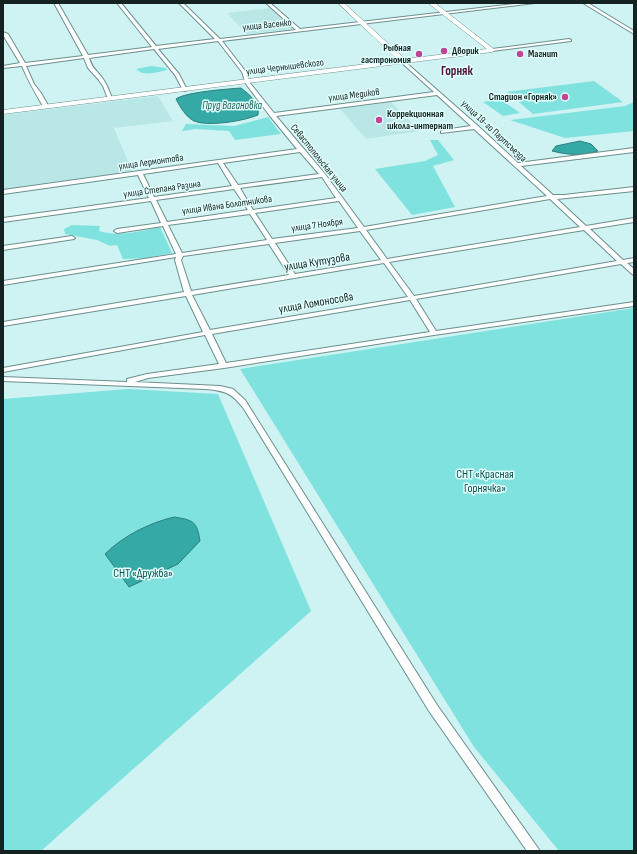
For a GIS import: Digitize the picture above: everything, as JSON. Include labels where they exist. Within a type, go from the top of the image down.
[{"type":"street","points":[[56,3],[86,56],[90,68],[105,86],[110,99]]},
{"type":"street","points":[[119,3],[177,75],[185,90]]},
{"type":"street","name":"Севастопольская улица","points":[[181,3],[210,33],[219,40],[244,72],[247,82],[272,115],[323,175],[412,298],[434,333]]},
{"type":"street","points":[[268,3],[300,31]]},
{"type":"street","name":"улица 19-го Партсъезда","points":[[341,3],[634,273]]},
{"type":"street","points":[[431,3],[492,50]]},
{"type":"street","name":"улица Васенко","points":[[3,67],[533,3]]},
{"type":"street","points":[[585,3],[634,33]]},
{"type":"street","points":[[3,33],[23,64],[32,84],[39,93],[46,107]]},
{"type":"street","name":"улица Чернышевского","points":[[3,112],[569,40]]},
{"type":"street","name":"улица Медиков","points":[[272,115],[438,92]]},
{"type":"street","points":[[443,132],[476,127]]},
{"type":"street","name":"улица Лермонтова","points":[[3,192],[301,150]]},
{"type":"street","points":[[516,165],[634,150]]},
{"type":"street","points":[[220,162],[294,277]]},
{"type":"street","points":[[140,172],[180,256],[178,260],[188,293],[224,366]]},
{"type":"street","name":"улица Степана Разина","points":[[3,220],[323,175]]},
{"type":"street","name":"улица 7 Ноября","points":[[3,282],[271,242],[315,234],[361,229],[552,197],[634,189]]},
{"type":"street","name":"улица Ивана Болотникова","points":[[117,231],[340,199]]},
{"type":"street","name":"улица Кутузова","points":[[3,324],[634,220]]},
{"type":"street","points":[[3,248],[72,238]]},
{"type":"street","name":"улица Ломоносова","points":[[3,370],[207,332],[634,260]]},
{"type":"street","points":[[124,383],[148,376],[224,366],[434,333],[634,304]]},
{"type":"street","points":[[3,379],[124,383],[206,387],[231,390],[241,399],[433,708],[534,851]]},
{"type":"shaded area","points":[[272,8],[294,29],[247,34],[227,13]]},
{"type":"shaded area","points":[[158,96],[173,121],[114,128],[132,171],[3,189],[3,115]]},
{"type":"shaded area","name":"Коррекционная школа-интернат","points":[[391,102],[419,131],[366,139],[340,109]]},
{"type":"green space","points":[[151,66],[166,68],[167,70],[155,73],[143,73],[136,69]]},
{"type":"green space","name":"Стадион «Горняк»","points":[[594,81],[623,102],[533,114],[507,92]]},
{"type":"green space","points":[[500,99],[520,113],[503,116],[483,102]]},
{"type":"green space","points":[[634,102],[634,131],[565,138],[510,120],[625,106]]},
{"type":"green space","points":[[268,117],[281,134],[235,140],[229,131],[196,129],[182,131],[186,124],[234,126]]},
{"type":"green space","points":[[430,140],[438,140],[454,160],[433,166],[455,207],[412,215],[375,169],[425,161],[438,155]]},
{"type":"green space","points":[[72,225],[100,226],[99,231],[106,233],[130,233],[160,227],[172,253],[146,258],[123,259],[117,245],[110,246],[97,240],[65,234],[64,229]]},
{"type":"green space","name":"СНТ «Красная Горнячка»","points":[[634,308],[634,851],[559,851],[474,747],[240,369]]},
{"type":"green space","name":"СНТ «Дружба»","points":[[128,389],[218,394],[311,611],[41,851],[3,851],[3,399]]},
{"type":"water","name":"Пруд Вагановка","points":[[241,88],[251,96],[256,103],[258,115],[226,122],[200,123],[188,117],[176,99],[188,94]]},
{"type":"water","points":[[580,141],[591,144],[598,151],[586,154],[575,154],[552,151],[556,146]]},
{"type":"water","points":[[174,517],[186,519],[193,523],[197,529],[200,541],[178,564],[129,587],[105,554],[120,541],[137,531]]},
{"type":"place","name":"Дворик","points":[[444,51]]},
{"type":"place","name":"Рыбная гастрономия","points":[[419,54]]},
{"type":"place","name":"Магнит","points":[[520,54]]},
{"type":"place","name":"Стадион «Горняк»","points":[[565,97]]},
{"type":"place","name":"Коррекционная школа-интернат","points":[[379,120]]},
{"type":"district","name":"Горняк","points":[[457,71]]}]
